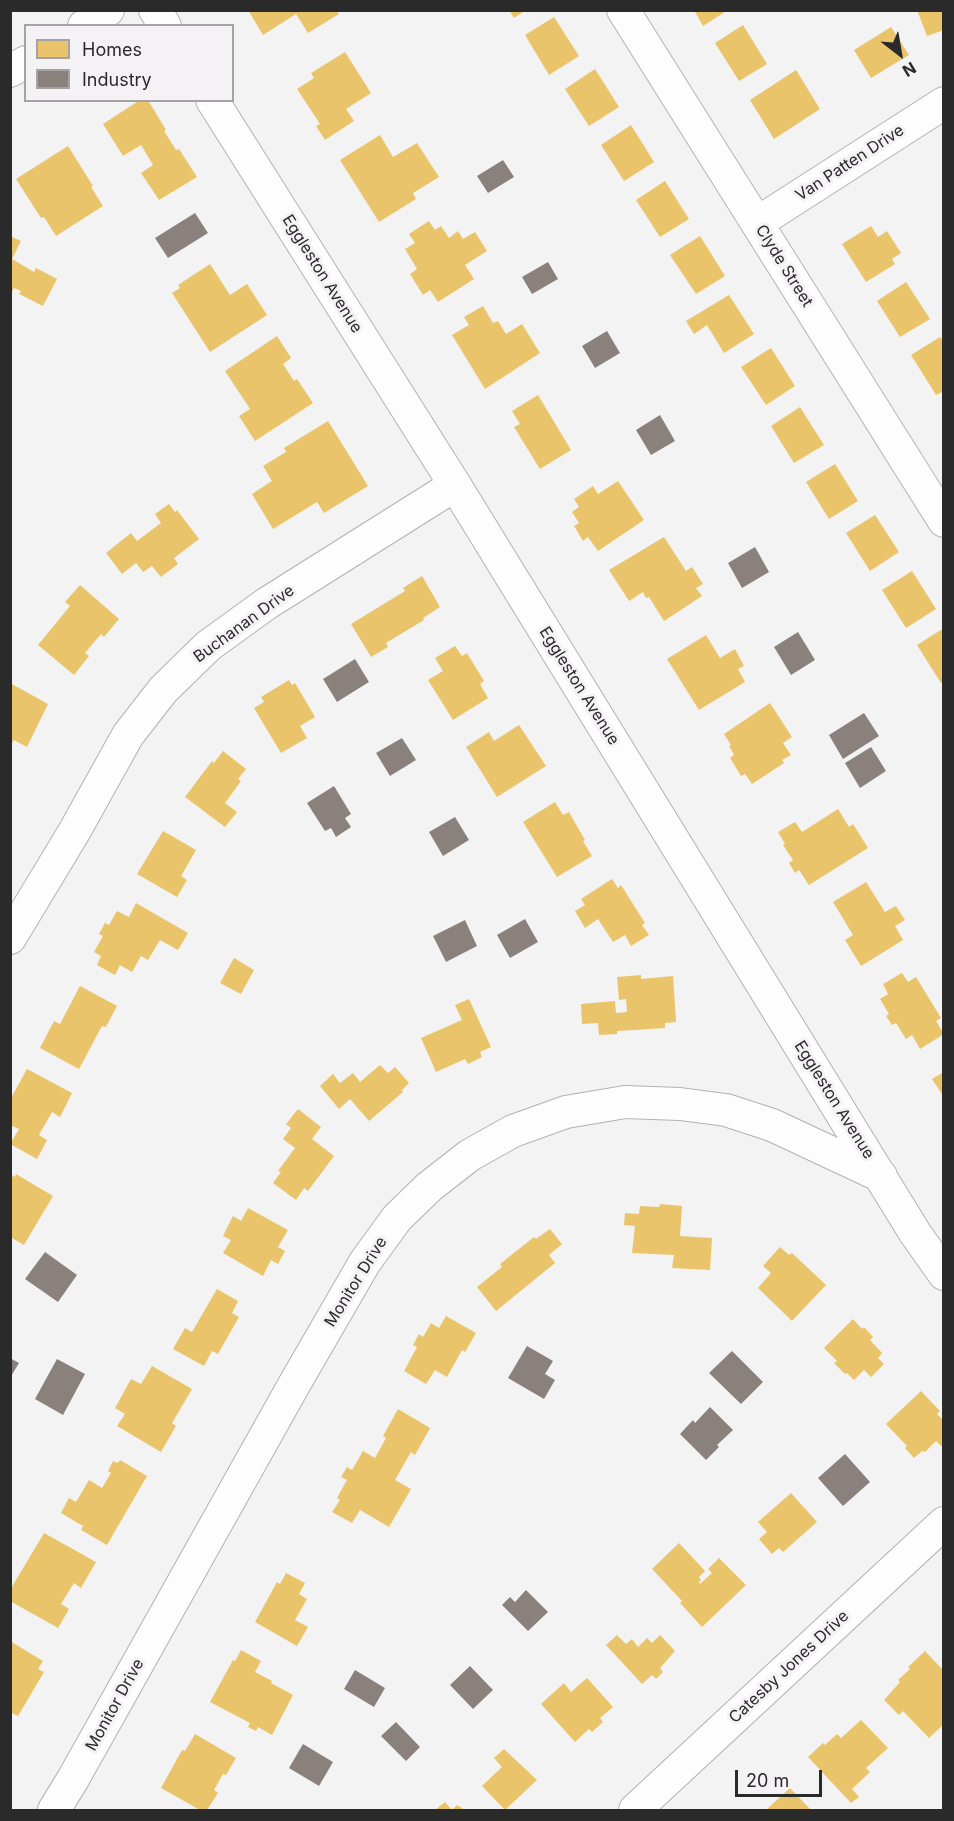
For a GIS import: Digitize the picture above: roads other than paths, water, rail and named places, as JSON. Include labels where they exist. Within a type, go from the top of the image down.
[{"type":"street","points":[[87,24],[108,10]]},
{"type":"street","points":[[155,10],[164,24]]},
{"type":"street","name":"Clyde Street","points":[[623,10],[944,521]]},
{"type":"street","points":[[10,71],[24,63]]},
{"type":"street","name":"Eggleston Avenue","points":[[213,102],[455,485],[915,1233],[944,1274]]},
{"type":"street","name":"Van Patten Drive","points":[[757,223],[944,103]]},
{"type":"street","name":"Buchanan Drive","points":[[10,938],[74,832],[128,735],[163,690],[208,646],[266,604],[455,485]]},
{"type":"street","name":"Monitor Drive","points":[[54,1810],[295,1383],[366,1262],[398,1218],[429,1187],[470,1155],[513,1131],[566,1112],[625,1102],[680,1104],[726,1110],[772,1125],[881,1176]]},
{"type":"street","name":"Catesby Jones Drive","points":[[635,1810],[944,1523]]}]
